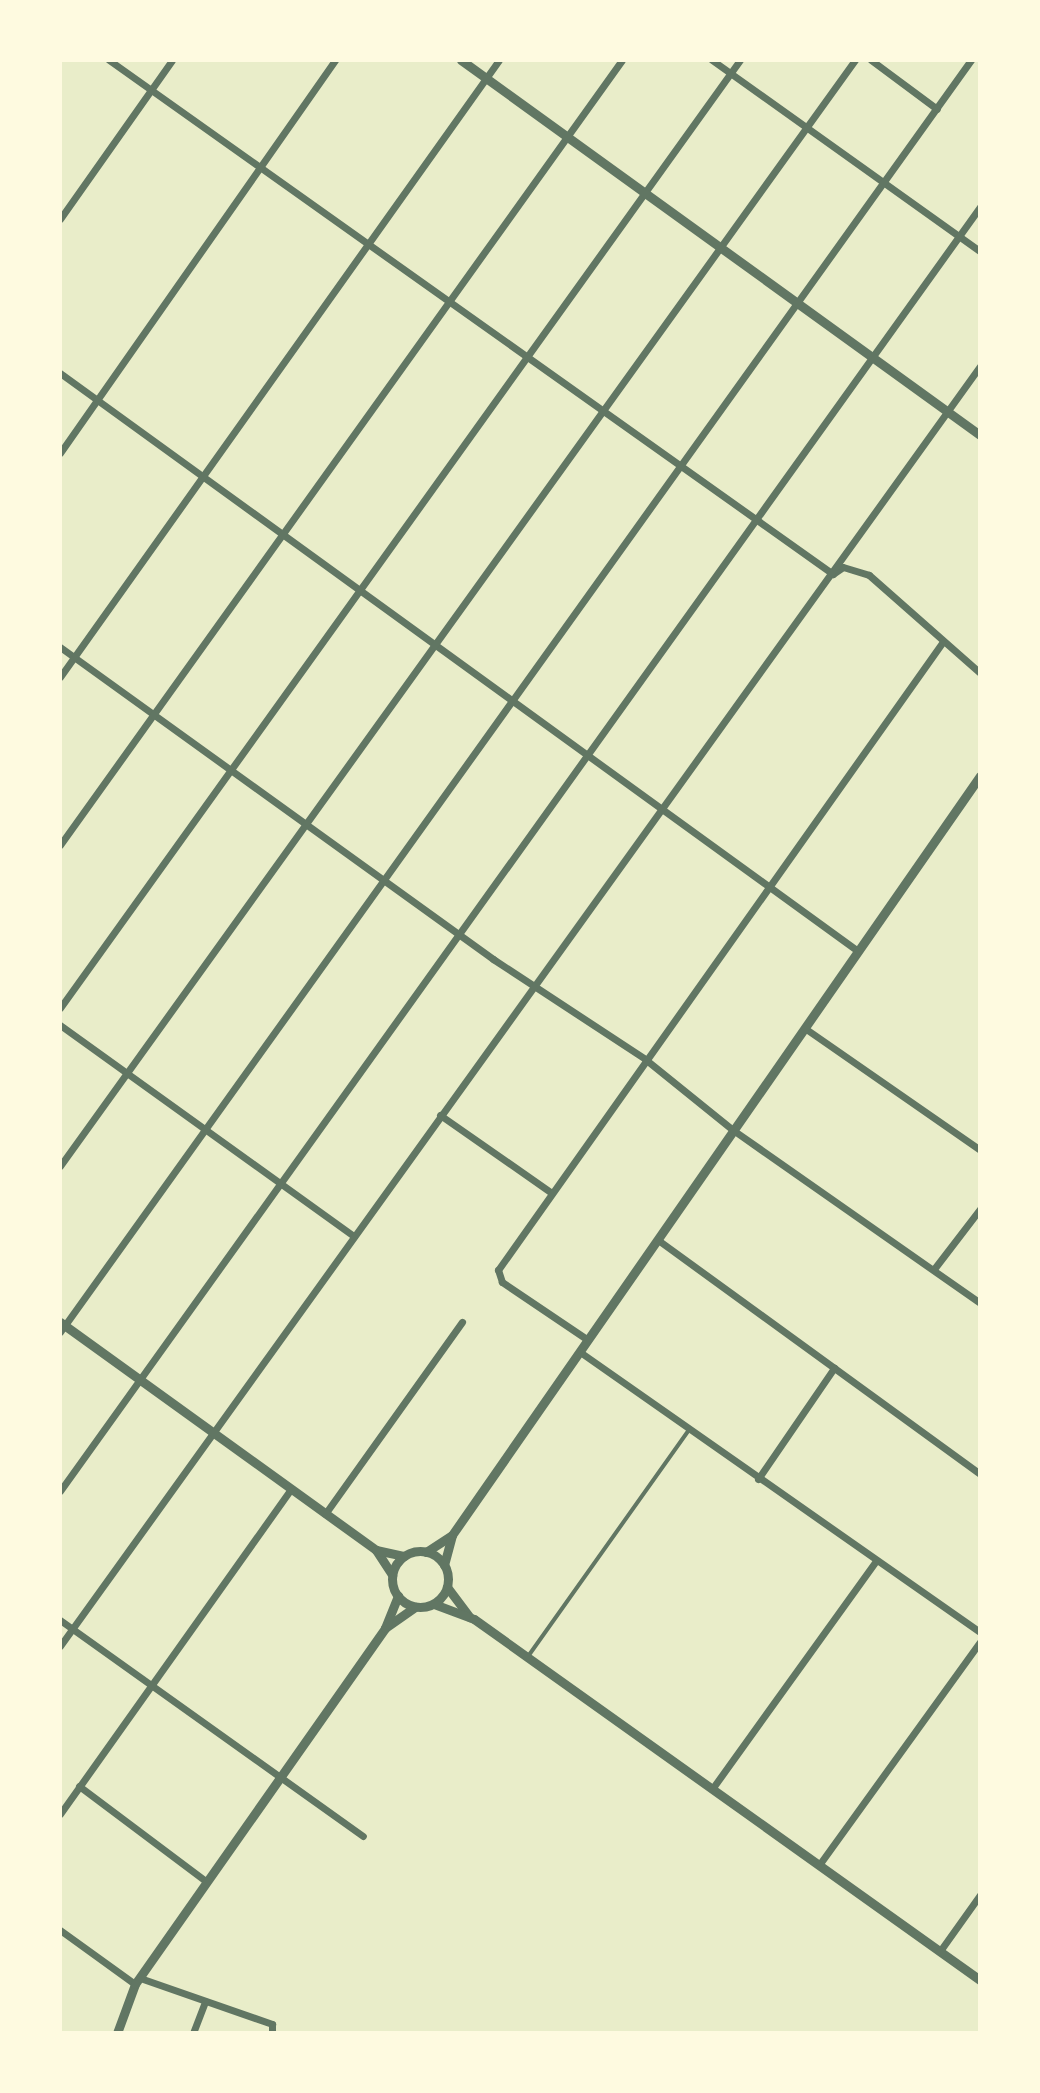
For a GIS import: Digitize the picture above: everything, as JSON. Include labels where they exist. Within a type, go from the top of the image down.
[{"type":"street","points":[[109,60],[833,574]]},
{"type":"street","points":[[60,219],[172,60]]},
{"type":"street","points":[[60,453],[335,60]]},
{"type":"street","points":[[461,60],[796,302],[871,360],[980,435]]},
{"type":"street","points":[[60,677],[499,60]]},
{"type":"street","points":[[60,845],[622,60]]},
{"type":"street","points":[[712,60],[980,251]]},
{"type":"street","points":[[60,1008],[740,60]]},
{"type":"street","points":[[60,1166],[855,60]]},
{"type":"street","points":[[871,60],[937,109]]},
{"type":"street","points":[[117,2033],[137,1981],[385,1628],[398,1596],[392,1575],[376,1550],[62,1326],[796,302],[886,185],[971,60]]},
{"type":"street","points":[[60,1491],[584,753],[980,207]]},
{"type":"street","points":[[60,1646],[216,1435],[407,1161],[980,366]]},
{"type":"street","points":[[60,373],[774,887],[858,951]]},
{"type":"street","points":[[833,574],[843,567],[869,575],[942,643],[980,673]]},
{"type":"street","points":[[588,1340],[502,1282],[498,1270],[645,1059],[774,887],[942,643]]},
{"type":"street","points":[[60,647],[493,959],[645,1059],[733,1130],[980,1303]]},
{"type":"street","points":[[470,1617],[447,1587],[444,1565],[452,1535],[980,776]]},
{"type":"street","points":[[60,829],[68,834]]},
{"type":"street","points":[[60,1025],[354,1236]]},
{"type":"street","points":[[806,1029],[980,1150]]},
{"type":"street","points":[[440,1115],[552,1193]]},
{"type":"street","points":[[934,1269],[980,1209]]},
{"type":"street","points":[[658,1240],[980,1474]]},
{"type":"street","points":[[325,1514],[462,1322]]},
{"type":"street","points":[[580,1352],[875,1562],[980,1632]]},
{"type":"street","points":[[758,1479],[834,1368]]},
{"type":"street","points":[[60,1814],[291,1489]]},
{"type":"street","points":[[376,1550],[404,1556],[426,1552],[452,1535]]},
{"type":"street","points":[[426,1552],[444,1565]]},
{"type":"street","points":[[392,1575],[404,1556]]},
{"type":"street","points":[[712,1789],[875,1562]]},
{"type":"street","points":[[434,1604],[447,1587]]},
{"type":"street","points":[[398,1596],[415,1607]]},
{"type":"street","points":[[385,1628],[415,1607],[434,1604],[470,1617],[980,1980]]},
{"type":"street","points":[[60,1620],[363,1836]]},
{"type":"street","points":[[819,1865],[980,1642]]},
{"type":"street","points":[[79,1786],[207,1882]]},
{"type":"street","points":[[940,1951],[980,1895]]},
{"type":"street","points":[[60,1930],[137,1981],[205,2001],[272,2029]]},
{"type":"street","points":[[193,2033],[205,2001]]},
{"type":"lane","points":[[527,1657],[689,1430]]}]
